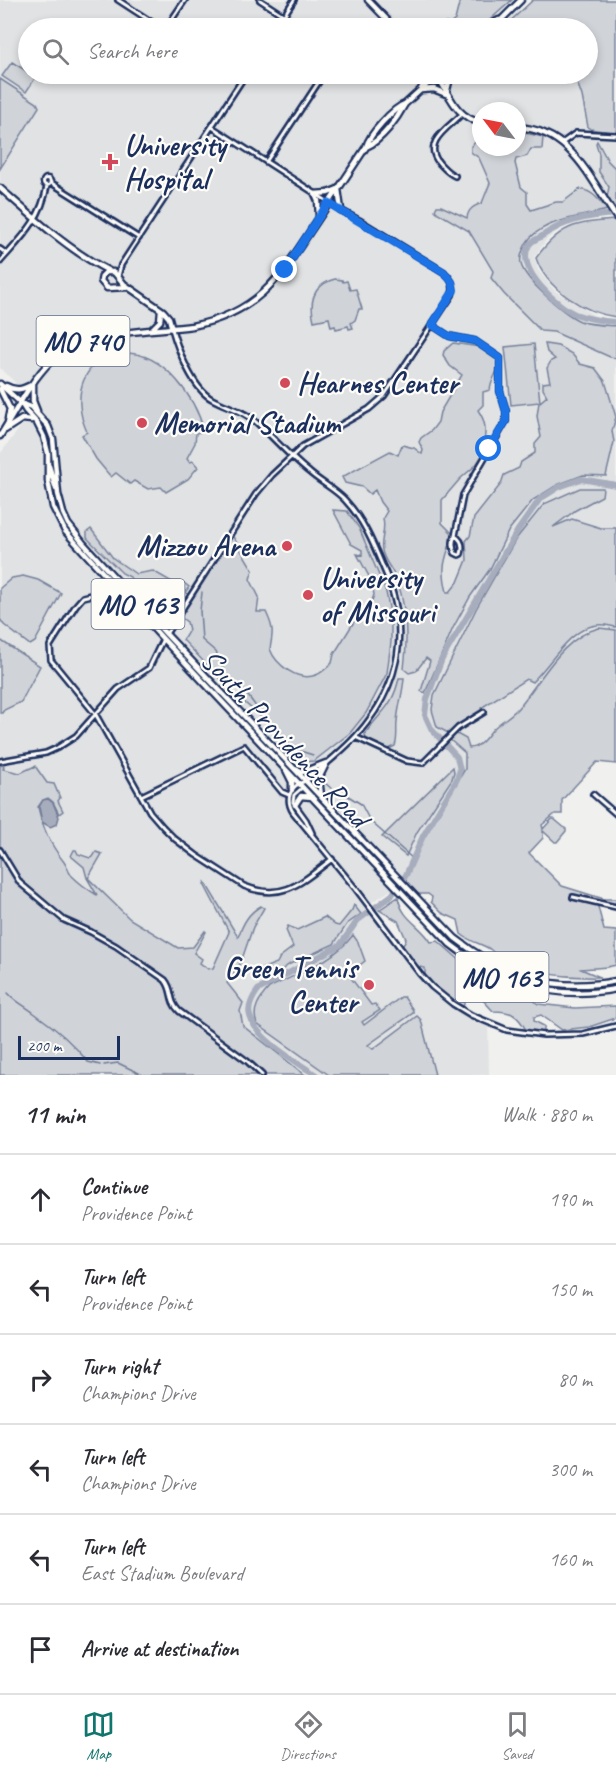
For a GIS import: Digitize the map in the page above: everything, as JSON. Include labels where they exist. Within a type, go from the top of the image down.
[{"type":"main road","points":[[368,0],[385,18]]},
{"type":"main road","points":[[502,18],[521,0]]},
{"type":"main road","points":[[423,84],[421,90],[437,90],[446,94]]},
{"type":"main road","name":"MO 740","points":[[1,434],[33,384],[53,358],[73,345],[92,338],[197,325],[223,317],[259,296],[279,278],[366,147],[372,144],[393,122],[405,104],[427,84]]},
{"type":"main road","points":[[442,84],[446,94],[462,114],[472,119]]},
{"type":"main road","points":[[446,94],[448,84]]},
{"type":"main road","points":[[526,128],[540,130],[562,143],[579,162],[616,217]]},
{"type":"main road","points":[[0,188],[36,220],[96,265],[110,271],[161,310],[168,318],[172,329]]},
{"type":"main road","points":[[319,217],[319,203],[315,194],[338,189],[341,210]]},
{"type":"main road","points":[[96,265],[105,286],[128,287]]},
{"type":"main road","points":[[102,276],[110,271]]},
{"type":"main road","points":[[115,286],[118,278]]},
{"type":"main road","points":[[151,331],[160,321],[161,310]]},
{"type":"main road","points":[[0,384],[16,390],[33,384],[33,401],[40,416]]},
{"type":"main road","name":"South Providence Road","points":[[0,384],[21,403],[44,437],[48,453],[53,507],[73,542],[292,766],[314,798],[450,944],[488,971],[515,983],[550,992],[583,993],[616,989]]},
{"type":"main road","points":[[0,389],[10,409],[9,419],[1,434]]},
{"type":"main road","name":"South Providence Road","points":[[21,403],[31,407],[48,426],[53,439],[58,494],[68,524],[78,537],[165,637],[285,767],[322,798],[455,938],[480,958],[515,974],[552,984],[587,985],[616,981]]},
{"type":"main road","points":[[1,434],[21,419],[29,418],[35,421]]},
{"type":"main road","points":[[48,465],[58,494]]},
{"type":"main road","points":[[292,766],[303,772],[326,763]]},
{"type":"main road","points":[[322,798],[318,782],[326,763]]},
{"type":"main road","points":[[285,767],[292,782],[291,792]]},
{"type":"main road","points":[[295,805],[301,796],[314,798]]},
{"type":"street","points":[[118,0],[146,18]]},
{"type":"street","points":[[173,18],[185,0]]},
{"type":"street","points":[[260,0],[287,18]]},
{"type":"street","points":[[284,16],[294,0]]},
{"type":"street","points":[[118,278],[121,265],[240,84]]},
{"type":"street","points":[[266,162],[317,84]]},
{"type":"street","points":[[455,176],[434,158],[433,149],[436,140],[462,114]]},
{"type":"street","points":[[0,761],[33,756],[57,748],[76,736],[118,689],[149,668],[165,637],[256,494],[272,475],[314,439],[377,403],[392,386],[452,295],[453,286],[448,277],[438,268],[328,203],[212,127]]},
{"type":"street","points":[[562,143],[576,133],[616,135]]},
{"type":"street","points":[[0,262],[36,220],[49,184],[139,238]]},
{"type":"street","points":[[0,249],[7,254]]},
{"type":"street","points":[[110,271],[121,265]]},
{"type":"street","points":[[432,325],[449,336],[475,341],[500,358],[500,391],[506,411],[506,421],[463,495],[453,539],[454,549],[459,555],[462,544],[455,536]]},
{"type":"street","points":[[172,329],[180,355],[204,393],[213,400],[255,420],[291,457],[344,499],[361,520],[390,582],[396,604],[400,627],[398,652],[393,674],[372,716],[355,736],[291,792],[290,807],[432,987],[453,1004],[488,1023],[507,1030],[544,1035],[582,1034],[616,1026]]},
{"type":"street","points":[[112,584],[103,592],[83,597],[55,636],[49,653],[51,660],[96,714],[150,812],[175,839],[244,886],[255,890],[279,892],[291,888],[332,859]]},
{"type":"street","points":[[355,736],[392,755],[413,763],[423,763],[454,731],[484,712]]},
{"type":"street","name":"South Providence Road","points":[[141,796],[244,746],[282,792],[291,792]]},
{"type":"street","points":[[303,783],[294,795],[295,805],[312,833]]},
{"type":"street","points":[[593,794],[616,814]]},
{"type":"street","points":[[0,850],[20,883],[64,920],[108,941],[165,980],[170,988],[172,1004],[179,1011],[247,1061],[262,1075]]},
{"type":"street","points":[[573,897],[616,907]]},
{"type":"shaded area","name":"University of Missouri","points":[[0,0],[518,0],[518,15],[522,18],[18,18],[18,84],[584,84],[616,133],[616,211],[566,225],[547,239],[534,257],[538,270],[555,291],[616,329],[616,735],[415,875],[367,905],[420,974],[453,1004],[488,1023],[489,1075],[0,1075],[0,454],[38,404],[0,368]]},
{"type":"shaded area","points":[[460,0],[512,0],[492,18],[456,18]]},
{"type":"shaded area","points":[[533,0],[616,0],[616,133],[588,127],[578,84],[598,84],[598,18],[514,18]]},
{"type":"shaded area","points":[[12,62],[18,66],[18,84],[31,84],[26,92],[2,76]]},
{"type":"shaded area","points":[[0,79],[37,103],[39,107],[0,169]]},
{"type":"shaded area","points":[[526,133],[543,137],[542,149],[531,149],[527,156],[516,159],[515,163],[521,187],[527,192],[527,204],[531,210],[563,202],[580,189],[592,194],[607,210],[557,222],[538,231],[526,243],[521,264],[537,287],[573,317],[588,323],[616,326],[616,358],[554,332],[541,331],[491,278],[493,271],[469,231],[435,210],[437,206],[441,206],[467,218],[472,208],[482,203],[490,183],[476,156],[526,156]]},
{"type":"shaded area","points":[[597,141],[608,161],[616,169],[616,208],[607,197],[609,187],[599,172]]},
{"type":"shaded area","points":[[614,220],[616,223],[616,317],[604,315],[568,298],[548,280],[536,258],[553,239],[569,228]]},
{"type":"shaded area","points":[[335,279],[347,281],[350,290],[356,289],[362,309],[359,309],[355,320],[351,323],[353,328],[331,327],[329,318],[314,321],[312,307],[314,295],[322,285]]},
{"type":"shaded area","points":[[453,343],[480,347],[499,360],[499,364],[490,390],[483,392],[483,405],[478,410],[485,426],[484,443],[489,445],[476,465],[442,500],[442,523],[453,534],[444,568],[447,592],[450,592],[458,582],[467,560],[466,541],[470,536],[474,518],[501,484],[504,475],[519,468],[521,462],[535,453],[535,444],[541,437],[537,416],[539,402],[511,405],[505,347],[534,344],[540,402],[547,396],[543,383],[550,382],[547,368],[555,359],[547,352],[545,344],[558,346],[572,354],[580,364],[595,368],[605,381],[616,417],[612,431],[614,442],[606,476],[583,475],[557,485],[533,500],[509,530],[490,569],[470,597],[453,628],[425,693],[421,691],[430,661],[426,658],[416,671],[409,673],[404,669],[405,613],[397,580],[384,558],[382,546],[383,518],[387,511],[375,490],[370,494],[362,487],[345,483],[342,477],[390,451],[398,455],[402,445],[414,448],[422,454],[423,450],[419,442],[421,438],[438,422],[440,412],[462,375],[450,366],[443,355]]},
{"type":"shaded area","name":"Memorial Stadium","points":[[126,353],[153,360],[176,379],[193,404],[204,431],[196,433],[195,443],[187,458],[198,467],[188,479],[166,492],[161,487],[148,489],[134,481],[130,484],[116,473],[111,477],[96,459],[82,435],[87,432],[80,405],[80,392],[84,380],[99,362],[111,356]]},
{"type":"shaded area","points":[[580,488],[603,488],[602,496],[576,510],[553,527],[572,519],[601,528],[616,528],[616,627],[597,625],[578,632],[532,682],[526,679],[481,708],[483,712],[456,727],[450,734],[437,727],[432,710],[434,695],[476,609],[516,539],[544,504]]},
{"type":"shaded area","points":[[333,510],[347,511],[359,528],[386,592],[391,618],[387,673],[366,713],[350,733],[314,761],[300,762],[264,719],[245,703],[243,692],[235,685],[226,685],[183,640],[189,630],[187,622],[180,617],[232,535],[253,570],[250,579],[259,597],[257,612],[266,612],[272,627],[270,649],[277,661],[288,671],[302,676],[309,677],[323,671],[332,663],[334,654],[357,617],[371,603],[374,595],[372,582],[357,554],[362,555],[362,550],[351,544]]},
{"type":"shaded area","points":[[91,529],[113,558],[136,574],[153,571],[172,582],[184,583],[189,587],[176,606],[169,605],[160,598],[143,595],[135,588],[130,577],[122,573],[87,538],[87,532]]},
{"type":"shaded area","points":[[23,576],[38,580],[61,593],[35,642],[30,645],[4,625],[0,619],[0,588],[12,578]]},
{"type":"shaded area","points":[[599,628],[616,630],[616,764],[597,762],[562,800],[562,814],[555,814],[542,825],[543,829],[554,819],[566,831],[555,842],[543,831],[543,838],[529,853],[562,886],[604,899],[616,899],[616,906],[597,903],[604,930],[616,931],[616,965],[581,969],[600,977],[550,975],[500,963],[493,951],[461,934],[458,920],[442,913],[431,902],[432,897],[428,894],[418,894],[405,880],[424,838],[465,769],[465,753],[449,739],[455,733],[466,739],[469,748],[480,744],[493,729],[518,708],[563,650],[574,640]]},
{"type":"shaded area","points":[[0,640],[40,666],[21,702],[2,713],[0,713]]},
{"type":"shaded area","points":[[399,678],[404,678],[396,740],[395,746],[389,749],[366,740],[365,734],[390,703]]},
{"type":"shaded area","points":[[0,765],[4,766],[3,769],[20,773],[35,766],[47,783],[54,784],[63,811],[59,814],[53,802],[48,798],[43,800],[38,807],[48,836],[71,875],[97,895],[87,878],[84,867],[71,856],[74,850],[90,858],[96,852],[102,854],[88,878],[130,919],[178,948],[193,947],[205,931],[194,953],[202,959],[200,963],[208,969],[213,968],[229,932],[205,882],[238,937],[249,915],[261,906],[264,908],[253,927],[241,962],[227,983],[243,1003],[240,1011],[243,1026],[305,1075],[0,1075]]},
{"type":"shaded area","points":[[453,767],[452,779],[417,832],[406,856],[382,837]]},
{"type":"shaded area","points":[[398,897],[407,917],[431,942],[438,941],[482,976],[524,992],[538,1004],[575,1008],[616,1006],[616,1018],[589,1027],[562,1030],[541,1015],[534,1017],[534,1021],[544,1026],[544,1033],[526,1030],[513,1014],[493,1011],[482,999],[466,998],[463,1007],[443,994],[425,977],[425,968],[416,966],[402,947],[406,939],[398,921],[379,910]]},
{"type":"shaded area","points":[[354,905],[361,914],[347,924],[334,944],[290,964],[267,980],[256,979],[261,969],[277,963],[280,957],[293,947],[286,930],[288,926],[297,930],[325,917],[339,926]]},
{"type":"shaded area","points":[[353,935],[365,961],[348,974],[371,1005],[375,1004],[380,1010],[362,1022],[364,1025],[401,997],[404,997],[413,1010],[413,1013],[368,1045],[373,1049],[417,1016],[421,1020],[435,1075],[329,1075],[257,1024],[256,1009],[269,988],[325,960],[336,953]]},
{"type":"water","points":[[48,799],[53,803],[59,817],[57,824],[50,827],[42,822],[39,807],[43,800]]},
{"type":"waterway","points":[[616,214],[586,218],[559,226],[531,243],[526,256],[533,276],[549,295],[567,310],[595,320],[616,322]]},
{"type":"waterway","points":[[316,1075],[278,1049],[260,1033],[250,1016],[249,1009],[252,999],[258,990],[340,945],[358,920],[392,895],[406,875],[423,836],[456,781],[460,770],[457,757],[432,730],[425,715],[427,699],[442,659],[518,530],[540,499],[559,487],[581,479],[616,485]]},
{"type":"waterway","points":[[202,592],[200,611],[202,640],[216,652],[226,676],[249,697],[265,719],[293,748],[302,764]]},
{"type":"waterway","points":[[294,749],[313,755]]},
{"type":"waterway","points":[[324,782],[333,790]]},
{"type":"waterway","points":[[340,794],[345,794],[361,804],[370,821],[413,859]]},
{"type":"waterway","points":[[8,993],[63,1036],[88,1062],[100,1065]]},
{"type":"waterway","points":[[104,1065],[118,1063],[143,1075]]},
{"type":"place","name":"University Hospital","points":[[110,162]]},
{"type":"place","name":"Hearnes Center","points":[[285,383]]},
{"type":"place","name":"Memorial Stadium","points":[[142,423]]},
{"type":"place","name":"Mizzou Arena","points":[[287,546]]},
{"type":"place","name":"University of Missouri","points":[[308,595]]},
{"type":"place","name":"Green Tennis Center","points":[[369,985]]},
{"type":"route","points":[[285,270],[328,203],[444,272],[452,282],[454,290],[432,325],[449,336],[475,341],[500,358],[500,391],[506,411],[506,421],[489,449]]}]
